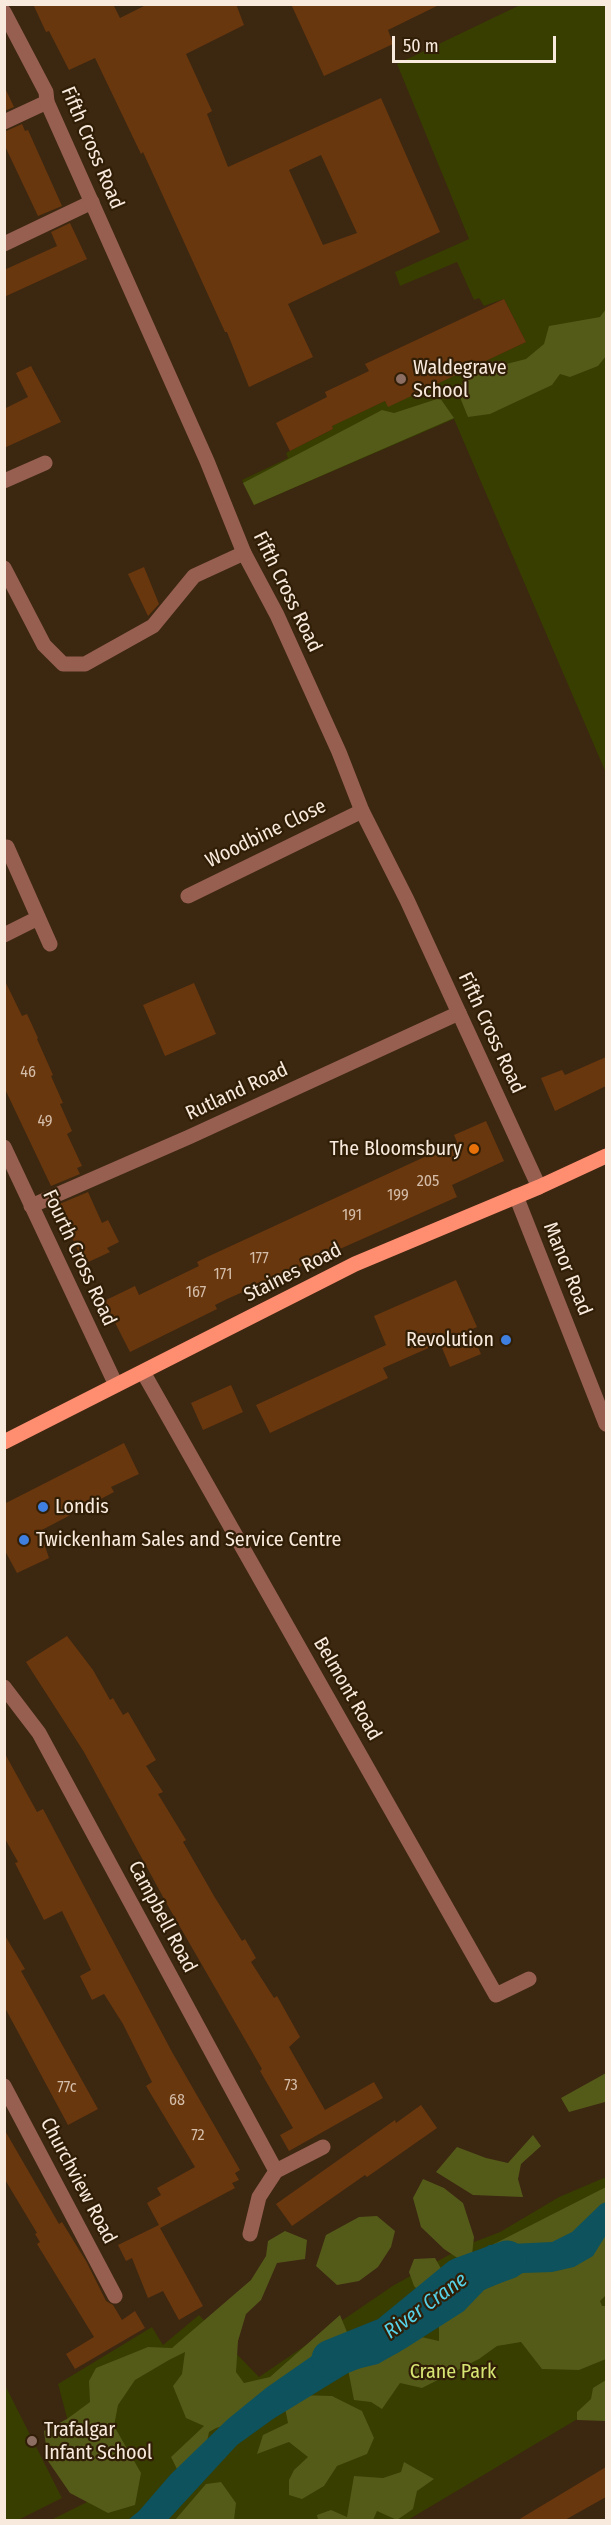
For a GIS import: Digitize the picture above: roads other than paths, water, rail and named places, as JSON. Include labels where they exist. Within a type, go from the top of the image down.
[{"type":"main road","name":"Staines Road","points":[[4,1442],[355,1264],[539,1187],[606,1156]]},
{"type":"street","name":"Fifth Cross Road","points":[[4,12],[46,92],[47,102],[244,553],[277,615],[339,752],[362,811],[407,900],[539,1187]]},
{"type":"street","points":[[4,122],[47,102]]},
{"type":"street","points":[[4,244],[92,202]]},
{"type":"street","points":[[4,481],[45,463]]},
{"type":"street","points":[[4,568],[44,645],[63,664],[85,664],[153,626],[194,576],[244,553]]},
{"type":"street","name":"Woodbine Close","points":[[189,896],[362,811]]},
{"type":"street","points":[[8,848],[51,944]]},
{"type":"street","points":[[4,935],[38,918]]},
{"type":"street","name":"Rutland Road","points":[[31,1206],[189,1137],[459,1013]]},
{"type":"street","name":"Fourth Cross Road","points":[[4,1147],[116,1386]]},
{"type":"street","name":"Manor Road","points":[[516,1196],[606,1424]]},
{"type":"street","name":"Belmont Road","points":[[143,1372],[496,1995],[530,1978]]},
{"type":"street","name":"Campbell Road","points":[[4,1687],[39,1733],[276,2171]]},
{"type":"street","name":"Churchview Road","points":[[4,2086],[115,2296]]},
{"type":"street","points":[[250,2234],[259,2197],[276,2171],[323,2147]]},
{"type":"water","name":"River Crane","points":[[606,2202],[606,2235],[593,2256],[574,2267],[552,2272],[523,2273],[484,2290],[464,2311],[406,2348],[378,2364],[353,2370],[273,2419],[237,2445],[168,2520],[128,2520],[139,2511],[171,2474],[228,2419],[266,2388],[322,2349],[332,2349],[352,2335],[363,2339],[385,2340],[431,2310],[445,2298],[469,2259],[489,2245],[552,2242],[572,2232],[601,2204]]},
{"type":"waterway","name":"River Crane","points":[[331,2359],[388,2336],[460,2277],[507,2260]]},
{"type":"place","name":"Waldegrave School","points":[[401,379]]},
{"type":"place","name":"The Bloomsbury","points":[[474,1149]]},
{"type":"place","name":"Revolution","points":[[506,1340]]},
{"type":"place","name":"Londis","points":[[43,1507]]},
{"type":"place","name":"Twickenham Sales and Service Centre","points":[[24,1540]]},
{"type":"place","name":"Trafalgar Infant School","points":[[32,2441]]},
{"type":"park label","name":"Crane Park","points":[[453,2372]]}]
